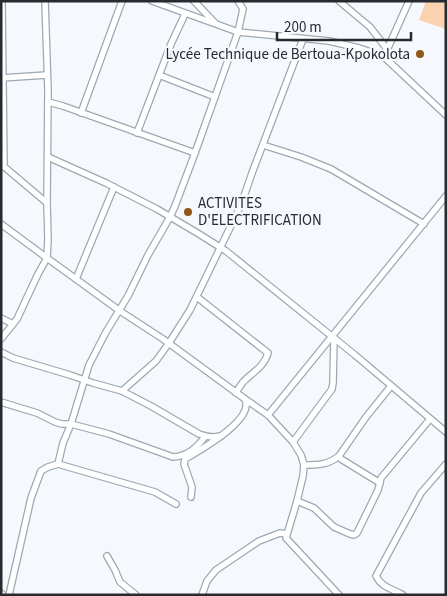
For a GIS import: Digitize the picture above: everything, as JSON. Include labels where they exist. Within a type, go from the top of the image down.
[{"type":"street","points":[[2,1],[3,165],[48,203]]},
{"type":"street","points":[[1,339],[17,319],[47,258],[48,102],[45,1]]},
{"type":"street","points":[[81,113],[122,1]]},
{"type":"street","points":[[152,1],[238,32],[329,41],[384,56],[446,115]]},
{"type":"street","points":[[194,1],[217,25]]},
{"type":"street","points":[[58,464],[63,443],[93,357],[170,217],[195,153],[238,32],[243,9],[238,1]]},
{"type":"street","points":[[340,1],[370,27],[387,49]]},
{"type":"street","points":[[384,56],[408,1]]},
{"type":"street","points":[[137,133],[185,14]]},
{"type":"street","points":[[122,391],[156,362],[190,310],[242,205],[303,39]]},
{"type":"street","points":[[2,78],[47,75]]},
{"type":"street","points":[[159,75],[216,97]]},
{"type":"street","points":[[48,102],[195,153]]},
{"type":"street","points":[[263,144],[331,169],[424,224]]},
{"type":"street","points":[[48,157],[114,187],[170,217],[221,248],[333,337],[446,432]]},
{"type":"street","points":[[76,279],[114,187]]},
{"type":"street","points":[[268,415],[446,196]]},
{"type":"street","points":[[1,224],[120,311],[169,343],[268,415],[294,442],[304,466],[297,502],[286,538],[339,595]]},
{"type":"street","points":[[196,297],[268,353],[262,366],[243,383],[236,393]]},
{"type":"street","points":[[1,318],[13,324]]},
{"type":"street","points":[[294,442],[332,389],[333,337]]},
{"type":"street","points":[[1,352],[13,358],[122,391],[205,437],[221,436]]},
{"type":"street","points":[[304,466],[323,464],[339,456],[366,417],[391,386]]},
{"type":"street","points":[[191,497],[192,487],[184,464],[185,459],[221,436],[244,414],[247,404],[245,399]]},
{"type":"street","points":[[1,402],[37,413],[55,422],[71,424],[109,434],[172,457],[181,456],[197,447],[205,437]]},
{"type":"street","points":[[297,502],[314,508],[334,527],[354,535],[357,533],[381,478],[430,419]]},
{"type":"street","points":[[339,456],[380,483]]},
{"type":"street","points":[[9,595],[31,498],[41,471],[48,467],[58,464],[155,492],[176,504]]},
{"type":"street","points":[[403,595],[387,588],[379,582],[376,576],[421,493],[446,464]]},
{"type":"street","points":[[202,595],[207,581],[216,570],[259,541],[280,533],[287,534]]},
{"type":"street","points":[[107,556],[120,582],[136,595]]},
{"type":"shaded area","points":[[426,1],[446,1],[446,29],[419,20]]},
{"type":"place","name":"Lycée Technique de Bertoua-Kpokolota","points":[[420,54]]},
{"type":"place","name":"ACTIVITES D'ELECTRIFICATION","points":[[188,212]]}]
